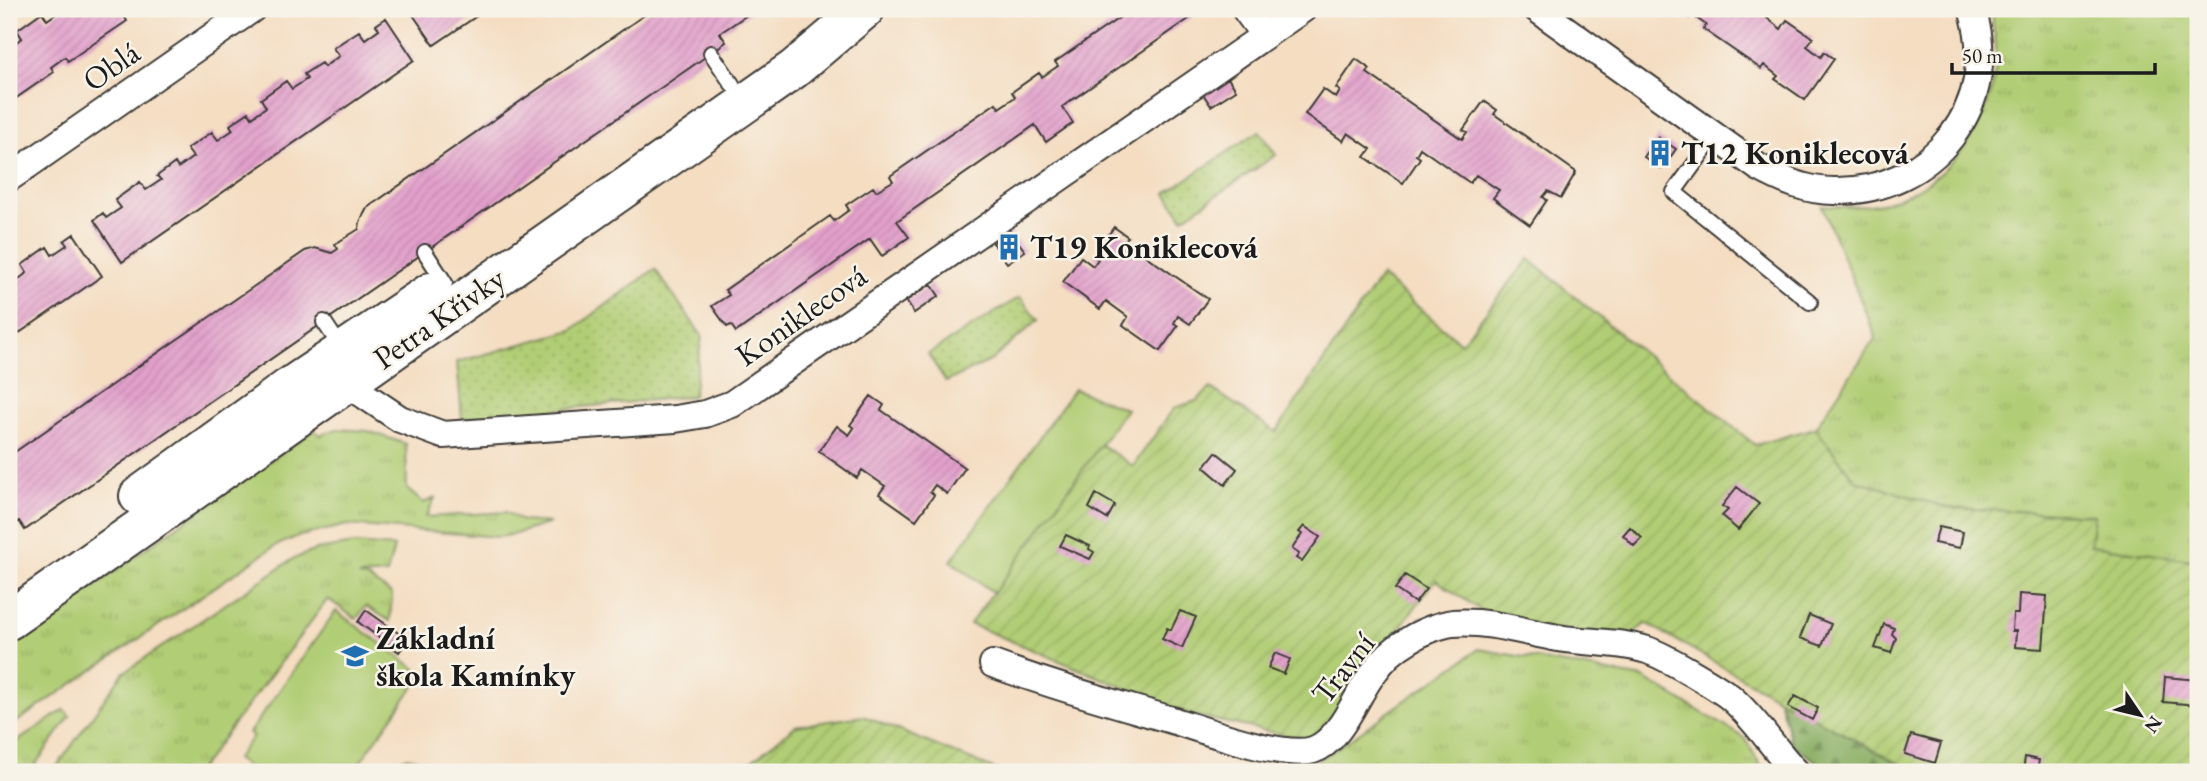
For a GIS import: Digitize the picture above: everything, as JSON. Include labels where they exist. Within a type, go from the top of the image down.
[{"type":"street","name":"Oblá","points":[[9,178],[251,9]]},
{"type":"street","name":"Petra Křivky","points":[[9,620],[336,354],[435,267],[732,83],[829,9]]},
{"type":"street","name":"Petra Křivky","points":[[9,590],[336,354],[794,69],[865,9]]},
{"type":"street","points":[[1245,9],[1264,35]]},
{"type":"street","name":"Koniklecová","points":[[336,354],[400,419],[443,435],[675,419],[717,410],[732,404],[1303,9]]},
{"type":"street","points":[[1537,9],[1758,167],[1779,179],[1800,186],[1836,191],[1867,189],[1900,179],[1942,149],[1968,109],[1977,79],[1980,46],[1972,9]]},
{"type":"street","name":"Travní","points":[[993,664],[1040,682],[1219,734],[1281,750],[1300,752],[1315,750],[1327,742],[1344,721],[1373,672],[1389,654],[1409,639],[1452,623],[1485,624],[1559,638],[1643,649],[1658,654],[1729,697],[1769,738],[1796,772]]},
{"type":"lane","points":[[711,53],[732,83]]},
{"type":"lane","points":[[1714,137],[1674,192],[1810,302]]},
{"type":"green space","points":[[1990,9],[2198,9],[2198,561],[2090,545],[2094,515],[1948,508],[1855,480],[1815,428],[1876,337],[1822,206],[1846,207],[1886,202],[1909,194],[1948,166],[1977,127],[1994,81],[1996,45]]},
{"type":"green space","points":[[1259,131],[1276,155],[1183,218],[1166,193]]},
{"type":"green space","points":[[1529,259],[1755,445],[1815,428],[1855,480],[1948,508],[2094,515],[2090,545],[2198,561],[2198,772],[1915,772],[1646,623],[1622,644],[1492,618],[1436,580],[1313,741],[1191,715],[970,624],[1100,444],[1133,466],[1174,408],[1196,401],[1211,388],[1276,432],[1381,276],[1461,343]]},
{"type":"green space","points":[[655,269],[702,336],[693,396],[462,419],[457,362],[572,330]]},
{"type":"green space","points":[[1020,297],[1038,320],[992,360],[946,382],[928,354]]},
{"type":"green space","points":[[1074,389],[1126,409],[994,593],[951,561]]},
{"type":"green space","points":[[337,429],[368,431],[406,444],[407,489],[423,503],[435,498],[426,517],[506,512],[522,521],[550,523],[499,537],[347,525],[296,537],[275,546],[9,727],[9,650],[156,541],[314,430],[320,435]]},
{"type":"green space","points":[[354,544],[394,547],[387,574],[359,576],[369,579],[392,594],[390,621],[366,606],[356,619],[328,599],[199,770],[202,772],[53,772],[123,673],[293,559],[316,550]]},
{"type":"green space","points":[[336,611],[423,674],[353,772],[254,772],[236,759],[253,736],[249,733]]},
{"type":"green space","points":[[1479,649],[1643,678],[1745,738],[1764,772],[1298,772],[1320,760]]},
{"type":"green space","points":[[1779,699],[1915,772],[1833,772],[1792,745]]},
{"type":"green space","points":[[64,710],[70,716],[30,772],[9,772],[9,747]]},
{"type":"green space","points":[[863,716],[1001,772],[738,772],[795,726]]},
{"type":"green space","points":[[407,757],[430,763],[443,772],[383,772],[387,767]]},
{"type":"building","points":[[63,9],[135,9],[124,16],[127,21],[68,61],[65,57],[51,67],[54,72],[9,103],[9,47],[22,38],[17,30],[42,12],[47,20]]},
{"type":"building","points":[[409,9],[487,9],[434,45]]},
{"type":"building","points":[[653,9],[756,9],[720,33],[726,42],[711,53],[25,530],[19,521],[9,528],[9,456],[305,251],[315,248],[332,253],[338,249],[335,244],[359,229],[367,208]]},
{"type":"building","points":[[1132,9],[1192,9],[1196,14],[1062,107],[1073,123],[1046,142],[1035,125],[897,221],[909,237],[882,256],[870,239],[736,332],[731,325],[727,327],[712,306],[729,295],[725,290],[830,216],[834,221],[849,210],[846,205],[873,187],[876,191],[893,181],[890,176],[996,103],[999,108],[1015,97],[1012,92],[1039,73],[1042,77],[1058,66],[1055,62]]},
{"type":"building","points":[[1675,9],[1763,9],[1770,14],[1767,18],[1781,29],[1787,20],[1813,38],[1807,46],[1821,57],[1824,52],[1834,59],[1805,100],[1775,79],[1778,76],[1764,65],[1761,69],[1703,29],[1706,25],[1692,15],[1689,18]]},
{"type":"building","points":[[386,18],[414,60],[122,262],[94,220],[103,213],[106,218],[121,208],[115,200],[140,182],[146,190],[161,180],[157,176],[175,163],[178,168],[193,157],[187,149],[212,132],[218,140],[233,130],[230,125],[249,112],[252,117],[266,107],[261,99],[286,81],[292,89],[307,79],[304,74],[321,63],[324,67],[339,56],[333,48],[359,31],[365,39],[379,29],[376,25]]},
{"type":"building","points":[[1356,59],[1370,69],[1367,73],[1462,139],[1467,132],[1463,130],[1484,101],[1497,110],[1494,114],[1576,172],[1561,198],[1548,191],[1543,197],[1547,200],[1530,225],[1493,198],[1499,190],[1476,175],[1470,183],[1420,148],[1416,155],[1420,158],[1403,183],[1365,157],[1371,149],[1348,133],[1343,141],[1305,114],[1323,89],[1336,98],[1340,91],[1336,88]]},
{"type":"building","points":[[1228,78],[1236,90],[1211,106],[1203,94]]},
{"type":"building","name":"T12 Koniklecová","points":[[1658,137],[1676,149],[1662,169],[1644,157]]},
{"type":"building","points":[[1114,227],[1128,237],[1124,241],[1208,299],[1190,324],[1178,316],[1174,323],[1178,326],[1160,351],[1123,325],[1128,317],[1106,301],[1100,309],[1063,282],[1081,257],[1093,266],[1098,259],[1093,256]]},
{"type":"building","name":"T19 Koniklecová","points":[[1010,231],[1025,251],[1007,263],[993,243]]},
{"type":"building","points":[[74,234],[102,276],[9,340],[9,277],[13,283],[27,273],[22,265],[47,247],[52,255],[67,245],[64,241]]},
{"type":"building","points":[[931,284],[939,296],[914,313],[906,301]]},
{"type":"building","points":[[871,396],[884,405],[881,410],[965,468],[947,494],[935,485],[930,492],[934,495],[916,520],[879,494],[885,486],[862,470],[857,478],[819,451],[837,426],[849,435],[854,428],[850,425]]},
{"type":"building","points":[[1216,452],[1237,469],[1225,485],[1204,467]]},
{"type":"building","points":[[1737,487],[1759,504],[1738,530],[1722,516],[1728,510],[1722,506]]},
{"type":"building","points":[[1096,494],[1115,505],[1107,519],[1089,508]]},
{"type":"building","points":[[1304,526],[1320,537],[1302,562],[1296,558],[1299,554],[1292,549]]},
{"type":"building","points":[[1630,527],[1642,538],[1634,546],[1623,535]]},
{"type":"building","points":[[1939,527],[1963,532],[1960,548],[1934,543]]},
{"type":"building","points":[[1066,535],[1090,546],[1089,549],[1094,552],[1090,559],[1060,546]]},
{"type":"building","points":[[1405,575],[1426,589],[1415,603],[1395,589]]},
{"type":"building","points":[[2019,594],[2047,596],[2043,649],[2015,647],[2013,614],[2018,614]]},
{"type":"building","points":[[366,610],[408,640],[399,652],[358,622]]},
{"type":"building","points":[[1180,611],[1196,617],[1182,648],[1162,639],[1167,628],[1171,630]]},
{"type":"building","points":[[1809,615],[1831,624],[1822,646],[1800,638]]},
{"type":"building","points":[[1884,624],[1894,628],[1892,634],[1896,638],[1891,653],[1875,648]]},
{"type":"building","points":[[1275,653],[1290,659],[1284,674],[1268,668]]},
{"type":"building","points":[[2165,677],[2198,680],[2198,705],[2163,702]]},
{"type":"building","points":[[1795,696],[1818,708],[1812,720],[1788,707]]},
{"type":"building","points":[[1911,735],[1941,743],[1935,763],[1905,754]]},
{"type":"building","points":[[2025,757],[2039,760],[2037,772],[2023,772]]},
{"type":"place","name":"T12 Koniklecová","points":[[1660,153]]},
{"type":"place","name":"T19 Koniklecová","points":[[1009,247]]},
{"type":"place","name":"Základní škola Kamínky","points":[[355,656]]}]
